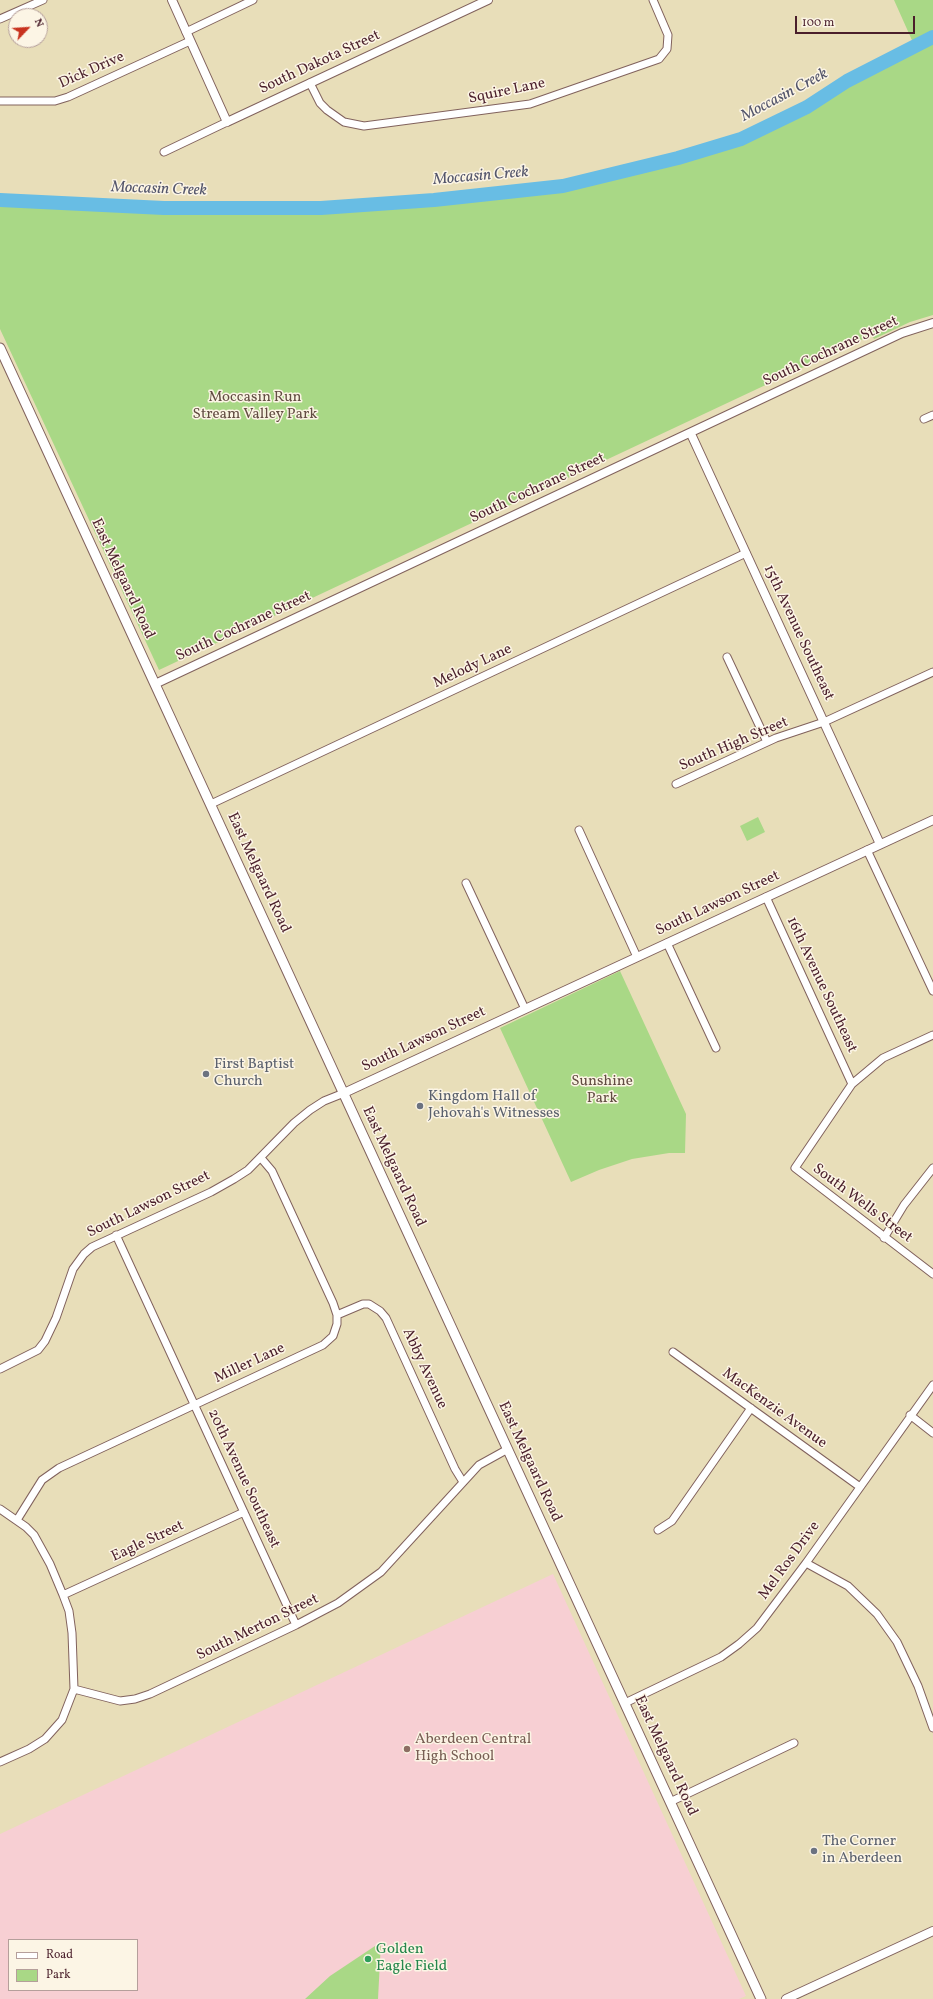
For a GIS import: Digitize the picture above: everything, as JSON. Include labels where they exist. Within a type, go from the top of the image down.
[{"type":"main road","name":"East Melgaard Road","points":[[0,348],[762,1999]]},
{"type":"street","points":[[0,19],[43,0]]},
{"type":"street","points":[[172,0],[227,122]]},
{"type":"street","points":[[186,32],[254,0]]},
{"type":"street","name":"South Dakota Street","points":[[164,152],[478,2],[488,0]]},
{"type":"street","name":"Squire Lane","points":[[310,83],[320,103],[331,114],[344,122],[364,126],[530,104],[659,60],[667,49],[668,35],[653,0]]},
{"type":"street","name":"Dick Drive","points":[[0,101],[55,101],[190,41]]},
{"type":"street","name":"South Cochrane Street","points":[[155,684],[691,434],[902,333],[933,323]]},
{"type":"street","points":[[924,419],[933,415]]},
{"type":"street","name":"15th Avenue Southeast","points":[[691,434],[880,844]]},
{"type":"street","name":"Melody Lane","points":[[211,804],[746,553]]},
{"type":"street","points":[[727,657],[767,742]]},
{"type":"street","name":"South High Street","points":[[676,784],[767,742],[824,722],[933,672]]},
{"type":"street","name":"South Lawson Street","points":[[0,1369],[38,1350],[50,1333],[70,1276],[78,1260],[92,1247],[211,1192],[248,1170],[294,1123],[324,1101],[933,820]]},
{"type":"street","points":[[579,830],[637,957]]},
{"type":"street","points":[[867,850],[933,991]]},
{"type":"street","points":[[466,883],[525,1009]]},
{"type":"street","name":"16th Avenue Southeast","points":[[766,897],[852,1084]]},
{"type":"street","points":[[667,943],[716,1048]]},
{"type":"street","points":[[852,1084],[883,1058],[933,1035]]},
{"type":"street","name":"South Wells Street","points":[[852,1084],[795,1168],[884,1238],[933,1274]]},
{"type":"street","points":[[261,1158],[272,1171],[337,1315]]},
{"type":"street","points":[[884,1238],[904,1205],[933,1168]]},
{"type":"street","name":"20th Avenue Southeast","points":[[116,1235],[296,1625]]},
{"type":"street","name":"Abby Avenue","points":[[337,1315],[362,1304],[369,1304],[380,1311],[386,1318],[455,1470],[463,1482]]},
{"type":"street","name":"Miller Lane","points":[[17,1520],[42,1480],[49,1474],[323,1345],[333,1336],[337,1324],[337,1315]]},
{"type":"street","name":"MacKenzie Avenue","points":[[673,1352],[860,1487]]},
{"type":"street","name":"Mel Ros Drive","points":[[625,1703],[710,1664],[739,1644],[757,1628],[806,1563],[910,1415],[933,1385]]},
{"type":"street","points":[[658,1530],[672,1521],[751,1408]]},
{"type":"street","points":[[910,1415],[933,1432]]},
{"type":"street","name":"South Merton Street","points":[[74,1689],[120,1701],[135,1699],[150,1694],[296,1625],[338,1603],[381,1572],[479,1465],[508,1449]]},
{"type":"street","points":[[0,1509],[17,1520],[34,1535],[50,1564],[64,1595],[69,1611],[72,1633],[74,1689],[62,1720],[45,1739],[29,1749],[0,1762]]},
{"type":"street","name":"Eagle Street","points":[[64,1595],[244,1512]]},
{"type":"street","points":[[806,1563],[848,1586],[877,1614],[897,1642],[918,1686],[933,1728]]},
{"type":"street","points":[[670,1802],[794,1743]]},
{"type":"street","points":[[786,1999],[933,1931]]},
{"type":"shaded area","name":"Aberdeen Central High School","points":[[553,1574],[746,1996],[739,1999],[0,1999],[0,1834]]},
{"type":"green space","name":"Moccasin Run Stream Valley Park","points":[[894,0],[933,0],[933,315],[910,322],[874,339],[872,335],[159,670],[0,329],[0,200],[164,208],[321,208],[434,200],[563,186],[678,158],[741,139],[807,107],[847,81],[915,47]]},
{"type":"green space","points":[[758,817],[765,832],[747,841],[740,826]]},
{"type":"green space","name":"Sunshine Park","points":[[620,971],[686,1114],[685,1153],[669,1153],[632,1159],[599,1170],[571,1182],[500,1028]]},
{"type":"green space","name":"Golden Eagle Field","points":[[381,1942],[378,1999],[305,1999],[330,1976]]},
{"type":"waterway","name":"Moccasin Creek","points":[[0,200],[164,208],[321,208],[434,200],[563,186],[678,158],[741,139],[807,107],[847,81],[933,37]]},
{"type":"place","name":"First Baptist Church","points":[[206,1074]]},
{"type":"place","name":"Kingdom Hall of Jehovah's Witnesses","points":[[420,1106]]},
{"type":"place","name":"Aberdeen Central High School","points":[[407,1749]]},
{"type":"place","name":"The Corner in Aberdeen","points":[[814,1851]]},
{"type":"place","name":"Golden Eagle Field","points":[[368,1959]]}]
